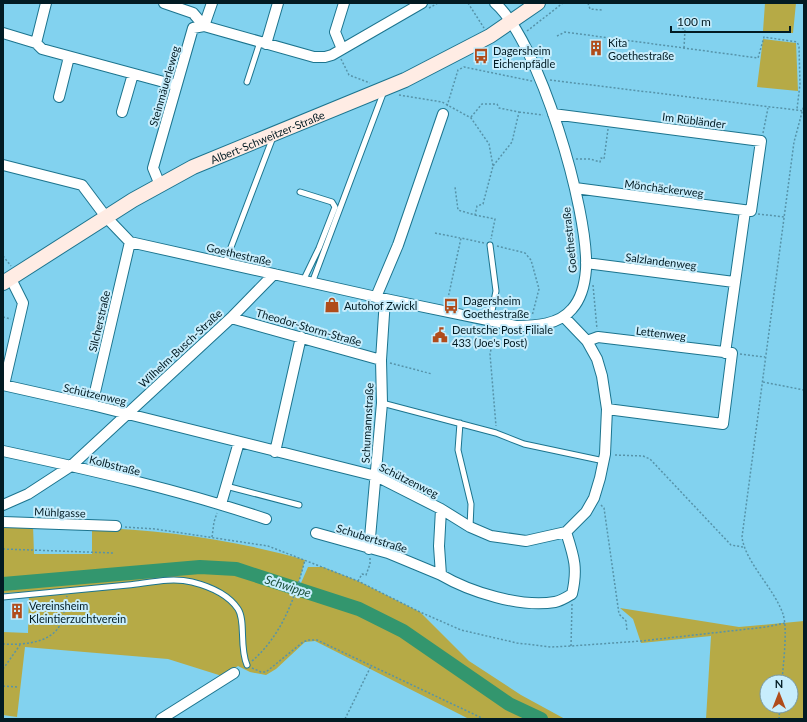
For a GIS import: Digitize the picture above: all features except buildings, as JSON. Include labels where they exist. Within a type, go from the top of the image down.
[{"type":"street","points":[[36,43],[46,3]]},
{"type":"street","points":[[164,3],[193,13],[204,26],[314,57],[325,57],[342,49],[422,3]]},
{"type":"street","points":[[204,26],[212,3]]},
{"type":"street","points":[[263,43],[278,3]]},
{"type":"street","points":[[342,49],[335,32],[344,3]]},
{"type":"street","name":"Goethestraße","points":[[130,242],[380,298],[516,326],[530,326],[548,323],[564,317],[577,302],[582,291],[588,263],[575,188],[554,116],[540,80],[511,23],[495,3]]},
{"type":"street","name":"Albert-Schweitzer-Straße","points":[[7,281],[160,184],[222,154],[385,88],[431,67],[490,36],[538,3]]},
{"type":"street","name":"Steinmäuerleweg","points":[[160,184],[154,168],[176,85],[192,28],[204,26]]},
{"type":"street","points":[[3,33],[36,43],[42,49],[176,85]]},
{"type":"street","points":[[59,98],[69,57]]},
{"type":"street","points":[[122,112],[133,74]]},
{"type":"street","points":[[380,298],[443,114]]},
{"type":"street","name":"Im Rübländer","points":[[554,116],[609,121],[761,141]]},
{"type":"street","points":[[607,409],[722,424],[734,282],[761,141]]},
{"type":"street","points":[[3,164],[82,185],[106,217],[130,242]]},
{"type":"street","name":"Mönchäckerweg","points":[[575,188],[748,211]]},
{"type":"street","name":"Silcherstraße","points":[[92,405],[130,242]]},
{"type":"street","name":"Salzlandenweg","points":[[588,263],[734,282]]},
{"type":"street","name":"Wilhelm-Busch-Straße","points":[[3,504],[28,494],[71,466],[231,318],[274,274]]},
{"type":"street","points":[[3,385],[23,303],[7,281]]},
{"type":"street","name":"Schumannstraße","points":[[369,549],[382,403],[380,298]]},
{"type":"street","points":[[564,317],[587,341],[597,358],[602,376],[607,409],[604,458],[594,498],[586,512],[566,532],[575,560],[575,579],[572,594]]},
{"type":"street","name":"Theodor-Storm-Straße","points":[[231,318],[381,360]]},
{"type":"street","points":[[275,452],[301,337]]},
{"type":"street","name":"Lettenweg","points":[[587,341],[598,337],[728,353]]},
{"type":"street","name":"Schützenweg","points":[[3,385],[92,405],[275,452],[376,476],[441,509],[470,527],[491,536],[526,540],[566,532]]},
{"type":"street","points":[[221,504],[239,442]]},
{"type":"street","name":"Kolbstraße","points":[[3,451],[71,466],[221,504],[266,519]]},
{"type":"street","points":[[441,509],[439,546],[441,576]]},
{"type":"street","name":"Mühlgasse","points":[[3,522],[116,526]]},
{"type":"street","name":"Schubertstraße","points":[[316,533],[369,549],[388,553],[441,576],[457,585],[496,597],[530,602],[556,602],[572,594]]},
{"type":"street","points":[[161,719],[234,673]]},
{"type":"lane","points":[[247,82],[263,43]]},
{"type":"lane","points":[[307,282],[385,88]]},
{"type":"lane","points":[[225,263],[275,133]]},
{"type":"lane","points":[[300,192],[332,202],[335,207],[307,282]]},
{"type":"lane","points":[[490,245],[496,291],[493,321]]},
{"type":"lane","points":[[382,403],[496,433],[539,447],[604,458]]},
{"type":"lane","points":[[460,423],[458,450],[471,504],[470,527]]},
{"type":"lane","points":[[226,486],[299,505]]},
{"type":"lane","points":[[3,597],[176,580],[192,582],[221,593],[234,603],[242,620],[242,650],[247,665]]},
{"type":"path","points":[[468,3],[490,36]]},
{"type":"path","points":[[519,37],[563,3]]},
{"type":"path","points":[[588,3],[590,9],[602,10]]},
{"type":"path","points":[[678,28],[685,29],[684,48]]},
{"type":"path","points":[[557,36],[565,32],[758,58],[764,38],[797,42],[799,46],[800,84],[797,110]]},
{"type":"path","points":[[443,114],[458,70],[464,67],[530,82],[540,80],[803,111]]},
{"type":"path","points":[[471,118],[482,104],[497,104],[499,108],[554,116]]},
{"type":"path","points":[[782,674],[785,623],[784,615],[772,591],[743,547],[742,537],[794,142],[804,105]]},
{"type":"path","points":[[761,141],[768,107]]},
{"type":"path","points":[[493,166],[512,142],[519,112]]},
{"type":"path","points":[[567,160],[590,159],[600,162],[601,158],[604,159],[609,121]]},
{"type":"path","points":[[748,211],[785,217]]},
{"type":"path","points":[[475,215],[495,220],[490,245]]},
{"type":"path","points":[[434,233],[461,238]]},
{"type":"path","points":[[588,263],[598,337]]},
{"type":"path","points":[[493,321],[490,354],[496,433]]},
{"type":"path","points":[[728,353],[765,357]]},
{"type":"path","points":[[381,360],[432,374]]},
{"type":"path","points":[[762,382],[804,390]]},
{"type":"path","points":[[604,458],[643,456],[650,459],[731,545],[743,547]]},
{"type":"path","points":[[594,498],[604,508],[618,614],[626,621],[627,631]]},
{"type":"path","points":[[212,537],[214,522],[221,504]]},
{"type":"path","points":[[116,526],[155,529],[268,546],[358,581],[420,612],[461,630],[517,643],[551,647],[641,641],[766,627],[785,623]]},
{"type":"path","points":[[3,549],[114,553]]},
{"type":"path","points":[[358,581],[362,574],[366,575],[370,564],[369,549]]},
{"type":"path","points":[[306,560],[292,604],[275,636],[247,665],[256,671],[266,672],[303,642],[313,639],[484,719]]},
{"type":"path","points":[[3,644],[20,645],[48,637],[60,625],[69,591]]},
{"type":"path","points":[[572,594],[572,646]]},
{"type":"path","points":[[3,670],[20,645]]},
{"type":"path","points":[[345,719],[371,666]]},
{"type":"path","points":[[3,686],[17,687]]},
{"type":"shaded area","points":[[765,3],[796,3],[793,33],[763,31]]},
{"type":"shaded area","points":[[763,39],[796,43],[798,91],[757,87]]},
{"type":"shaded area","points":[[33,525],[34,554],[92,554],[92,528],[146,531],[200,537],[254,547],[305,560],[294,599],[308,567],[323,567],[358,581],[420,612],[469,661],[521,695],[565,719],[469,719],[315,641],[305,642],[276,669],[266,675],[250,672],[238,666],[222,676],[168,659],[25,647],[17,717],[3,715],[3,632],[28,633],[29,592],[3,593],[4,526]]},
{"type":"shaded area","points":[[620,608],[739,627],[804,621],[804,719],[706,719],[711,636],[641,643],[633,619]]},
{"type":"waterway","name":"Schwippe","points":[[3,584],[200,567],[236,569],[359,609],[403,631],[509,704],[541,719]]},
{"type":"place","name":"Kita Goethestraße","points":[[596,48]]},
{"type":"place","name":"Dagersheim Eichenpfädle","points":[[481,56]]},
{"type":"place","name":"Autohof Zwickl","points":[[332,305]]},
{"type":"place","name":"Dagersheim Goethestraße","points":[[451,306]]},
{"type":"place","name":"Deutsche Post Filiale 433 (Joe's Post)","points":[[440,335]]},
{"type":"place","name":"Vereinsheim Kleintierzuchtverein","points":[[17,611]]}]
